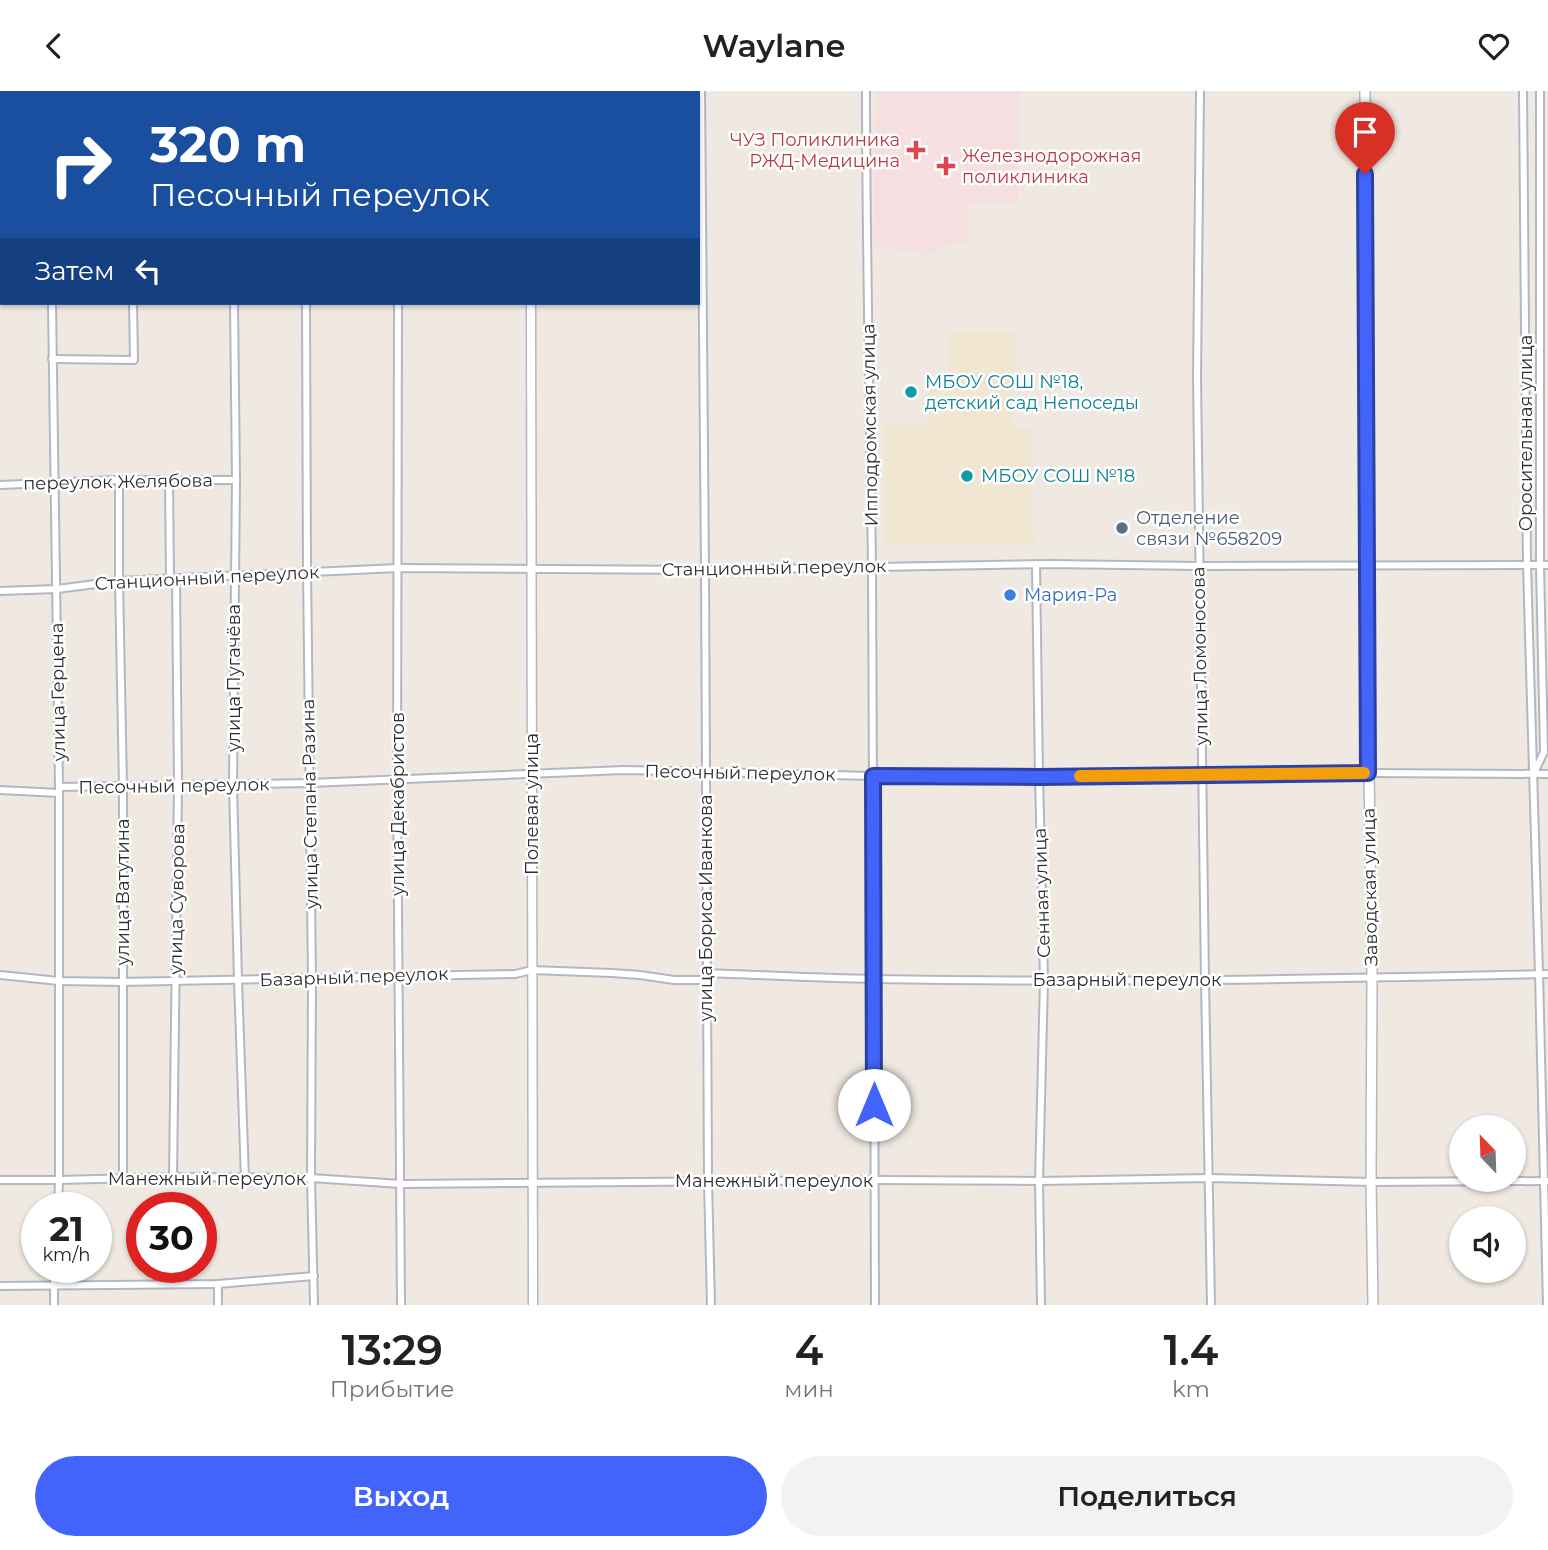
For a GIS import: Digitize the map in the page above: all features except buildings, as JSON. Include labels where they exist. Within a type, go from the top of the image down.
[{"type":"main road","name":"Заводская улица","points":[[1365,91],[1366,566],[1372,977],[1373,1305]]},
{"type":"street","name":"улица Бориса Иванкова","points":[[701,91],[706,976],[711,1305]]},
{"type":"street","name":"Ипподромская улица","points":[[866,91],[872,567],[875,1305]]},
{"type":"street","name":"улица Ломоносова","points":[[1200,91],[1197,377],[1211,1305]]},
{"type":"street","name":"Оросительная улица","points":[[1523,91],[1527,565],[1546,1181],[1547,1305]]},
{"type":"street","name":"Оросительная улица","points":[[1533,774],[1544,752],[1540,91]]},
{"type":"street","name":"улица Герцена","points":[[52,305],[59,790],[59,1192]]},
{"type":"street","points":[[52,359],[134,360],[133,305]]},
{"type":"street","name":"улица Пугачёва","points":[[234,305],[236,480],[233,785],[245,1179]]},
{"type":"street","name":"улица Степана Разина","points":[[306,305],[314,1305]]},
{"type":"street","name":"улица Декабристов","points":[[398,305],[397,780],[401,1305]]},
{"type":"street","name":"Полевая улица","points":[[531,305],[533,1305]]},
{"type":"street","name":"переулок Желябова","points":[[0,485],[119,480],[236,480]]},
{"type":"street","name":"улица Ватутина","points":[[119,480],[123,787],[123,1179]]},
{"type":"street","name":"улица Суворова","points":[[169,480],[178,786],[173,1177]]},
{"type":"street","name":"Станционный переулок","points":[[0,590],[57,589],[119,581],[398,568],[705,570],[1036,564],[1544,565]]},
{"type":"street","name":"Сенная улица","points":[[1036,564],[1044,980],[1040,1181],[1041,1305]]},
{"type":"street","name":"Песочный переулок","points":[[0,790],[310,783],[624,770],[1039,777],[1548,774]]},
{"type":"street","name":"Базарный переулок","points":[[0,975],[59,981],[122,982],[515,974],[532,970],[612,973],[674,980],[706,976],[1205,980],[1548,974]]},
{"type":"street","name":"Манежный переулок","points":[[0,1180],[311,1178],[401,1184],[1210,1178],[1371,1182],[1546,1181]]},
{"type":"street","points":[[0,1286],[219,1284],[314,1276]]},
{"type":"street","points":[[53,1283],[54,1305]]},
{"type":"street","points":[[218,1305],[219,1284]]},
{"type":"shaded area","name":"Железнодорожная поликлиника","points":[[876,91],[1020,92],[1018,202],[969,203],[968,243],[946,245],[928,257],[917,251],[873,248]]},
{"type":"shaded area","points":[[948,332],[1015,332],[1013,426],[1030,427],[1034,545],[885,545],[884,426],[929,423],[928,383],[949,382]]},
{"type":"slow traffic","points":[[1080,776],[1364,773]]},
{"type":"place","name":"ЧУЗ Поликлиника РЖД-Медицина","points":[[916,150]]},
{"type":"place","name":"Железнодорожная поликлиника","points":[[946,166]]},
{"type":"place","name":"МБОУ СОШ №18, детский сад Непоседы","points":[[911,392]]},
{"type":"place","name":"МБОУ СОШ №18","points":[[967,476]]},
{"type":"place","name":"Отделение связи №658209","points":[[1122,528]]},
{"type":"place","name":"Мария-Ра","points":[[1010,595]]},
{"type":"route","points":[[874,1105],[873,776],[1368,773],[1365,174]]}]
